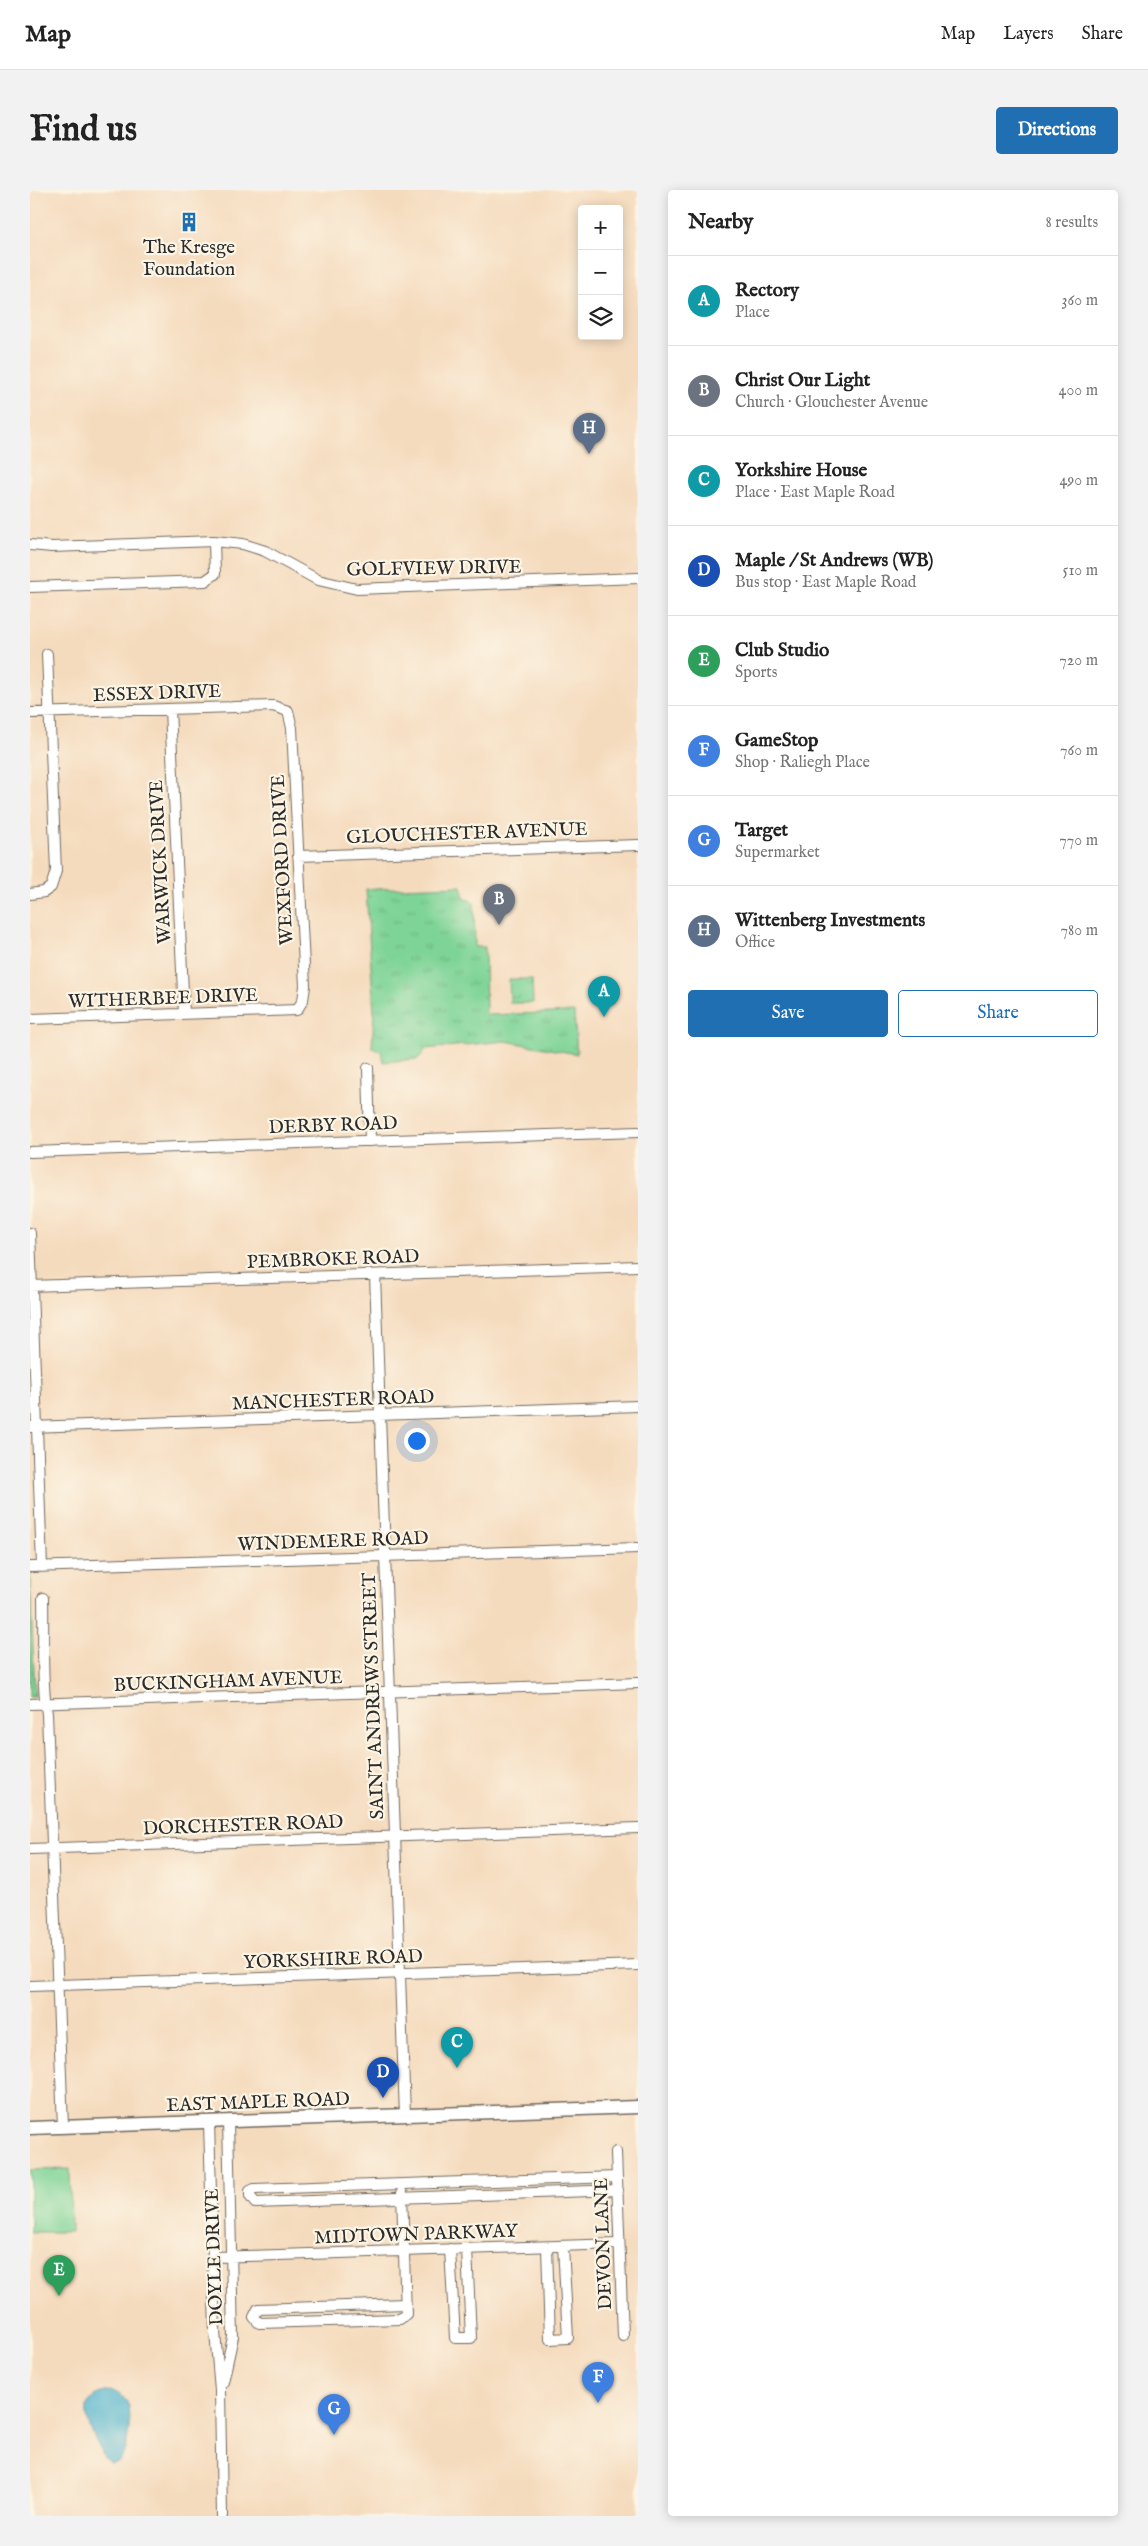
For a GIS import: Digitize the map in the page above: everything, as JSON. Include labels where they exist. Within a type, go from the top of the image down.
[{"type":"main road","name":"EAST MAPLE ROAD","points":[[30,2128],[638,2107]]},
{"type":"street","name":"GOLFVIEW DRIVE","points":[[30,545],[214,541],[254,547],[318,580],[357,589],[638,578]]},
{"type":"street","points":[[30,588],[205,581],[214,574],[214,541]]},
{"type":"street","points":[[30,894],[44,892],[54,885],[56,871],[47,654]]},
{"type":"street","name":"ESSEX DRIVE","points":[[30,713],[273,706],[284,709]]},
{"type":"street","name":"WARWICK DRIVE","points":[[170,709],[184,1014]]},
{"type":"street","name":"WEXFORD DRIVE","points":[[284,709],[290,716],[292,728],[305,986],[303,1000],[297,1010]]},
{"type":"street","name":"GLOUCHESTER AVENUE","points":[[298,856],[638,845]]},
{"type":"street","name":"WITHERBEE DRIVE","points":[[30,1019],[297,1010]]},
{"type":"street","points":[[368,1068],[370,1141]]},
{"type":"street","name":"DERBY ROAD","points":[[30,1152],[638,1132]]},
{"type":"street","points":[[30,1234],[34,1427],[42,1567]]},
{"type":"street","name":"PEMBROKE ROAD","points":[[31,1286],[638,1266]]},
{"type":"street","name":"SAINT ANDREWS STREET","points":[[375,1274],[405,2116]]},
{"type":"street","name":"MANCHESTER ROAD","points":[[34,1427],[638,1406]]},
{"type":"street","name":"WINDEMERE ROAD","points":[[30,1567],[638,1548]]},
{"type":"street","points":[[43,1598],[45,1670],[43,1693],[52,1848],[63,2127]]},
{"type":"street","name":"BUCKINGHAM AVENUE","points":[[30,1704],[638,1683]]},
{"type":"street","name":"DORCHESTER ROAD","points":[[30,1849],[638,1828]]},
{"type":"street","name":"YORKSHIRE ROAD","points":[[30,1986],[638,1965]]},
{"type":"street","name":"DOYLE DRIVE","points":[[220,2390],[233,2337],[228,2121]]},
{"type":"street","name":"DOYLE DRIVE","points":[[209,2122],[215,2332],[220,2390],[222,2516]]},
{"type":"street","name":"DEVON LANE","points":[[616,2152],[623,2336]]},
{"type":"street","points":[[617,2177],[254,2189],[250,2191],[250,2196],[255,2203],[618,2190]]},
{"type":"street","points":[[489,2181],[490,2195]]},
{"type":"street","points":[[402,2184],[403,2198],[404,2251],[406,2304],[406,2314],[400,2319],[259,2323],[254,2317],[258,2309],[406,2304]]},
{"type":"street","points":[[321,2186],[321,2200]]},
{"type":"street","name":"MIDTOWN PARKWAY","points":[[214,2257],[620,2244]]},
{"type":"street","points":[[547,2247],[550,2339],[568,2338],[563,2246]]},
{"type":"street","points":[[450,2250],[454,2338],[471,2338],[467,2249]]},
{"type":"street","points":[[325,2306],[325,2321]]},
{"type":"green space","points":[[461,886],[464,898],[474,902],[475,947],[485,947],[486,1015],[574,1012],[577,1054],[505,1041],[426,1049],[418,1059],[383,1062],[381,1051],[372,1048],[374,1013],[366,889]]},
{"type":"green space","points":[[509,979],[532,979],[533,1003],[510,1003]]},
{"type":"green space","points":[[30,1574],[35,1697],[30,1697]]},
{"type":"green space","points":[[70,2169],[71,2232],[30,2232],[30,2170]]},
{"type":"water","points":[[113,2391],[122,2396],[127,2402],[130,2417],[124,2452],[118,2462],[110,2463],[105,2459],[90,2428],[87,2408],[90,2400],[99,2394]]},
{"type":"place","name":"The Kresge Foundation","points":[[189,222]]},
{"type":"place","name":"Wittenberg Investments","points":[[589,454]]},
{"type":"place","name":"Christ Our Light","points":[[499,925]]},
{"type":"place","name":"Rectory","points":[[604,1017]]},
{"type":"place","name":"Yorkshire House","points":[[457,2068]]},
{"type":"place","name":"Maple / St Andrews (WB)","points":[[383,2098]]},
{"type":"place","name":"Club Studio","points":[[59,2296]]},
{"type":"place","name":"GameStop","points":[[598,2403]]},
{"type":"place","name":"Target","points":[[334,2435]]}]
